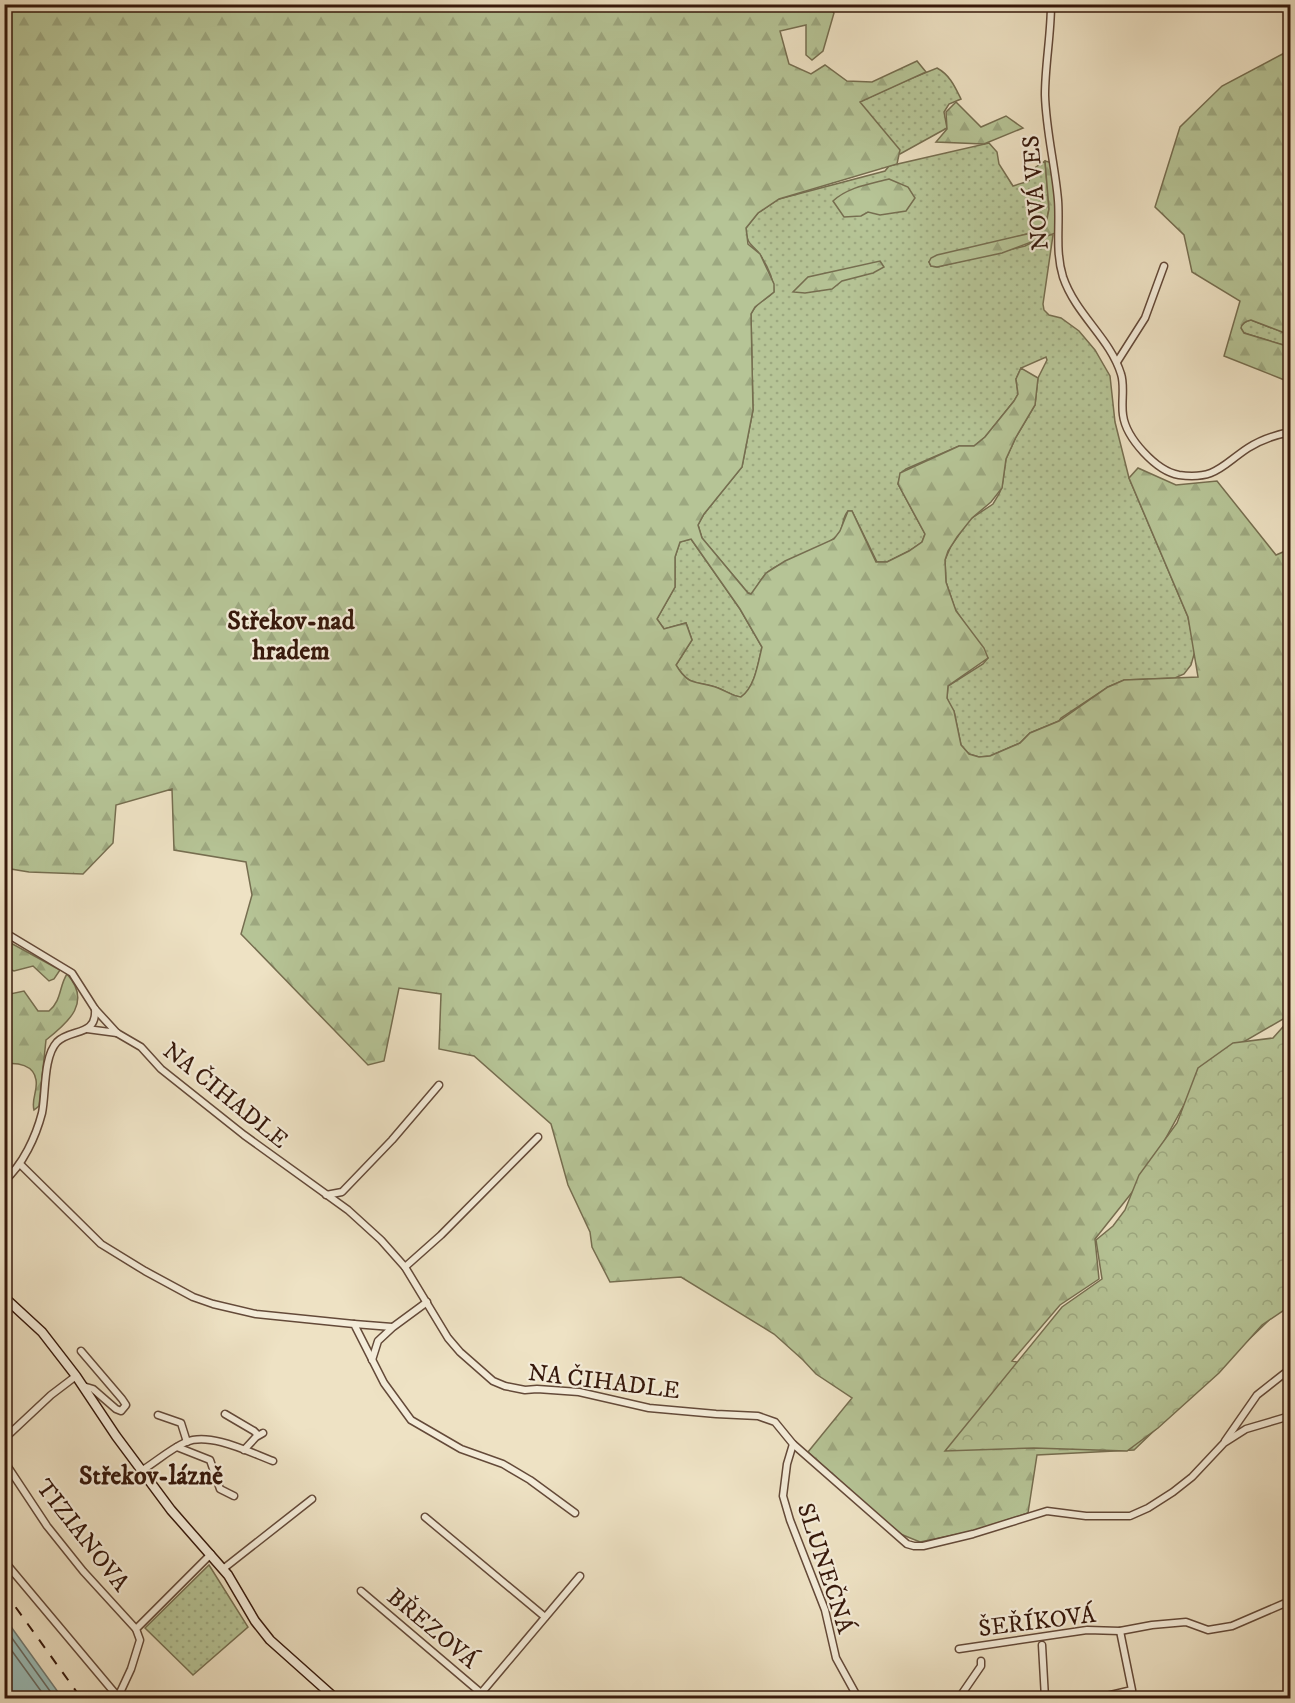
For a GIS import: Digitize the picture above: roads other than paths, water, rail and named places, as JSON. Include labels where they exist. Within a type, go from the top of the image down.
[{"type":"main road","points":[[4,1298],[42,1332],[76,1376],[141,1471],[171,1510],[223,1569],[255,1621],[270,1640],[335,1698]]},
{"type":"street","name":"NOVÁ VES","points":[[1051,4],[1045,94],[1058,200],[1058,255],[1071,296],[1117,362],[1122,376],[1122,414],[1125,424],[1139,446],[1155,464],[1178,475],[1200,476],[1214,472],[1270,436],[1290,432]]},
{"type":"street","points":[[1117,362],[1145,318],[1164,266]]},
{"type":"street","name":"NA ČIHADLE","points":[[4,932],[72,973],[95,1009],[117,1033],[141,1047],[161,1069],[189,1093],[348,1210],[369,1229],[405,1267],[448,1338],[460,1352],[493,1381],[525,1390],[579,1392],[649,1408],[758,1416],[775,1422],[793,1444],[896,1535],[907,1544],[914,1546],[974,1534],[1047,1511],[1086,1516],[1130,1516],[1173,1492],[1192,1477],[1224,1443]]},
{"type":"street","points":[[4,1181],[20,1164],[42,1113],[50,1054],[58,1042],[87,1029],[93,1023],[95,1009]]},
{"type":"street","points":[[87,1029],[117,1033]]},
{"type":"street","points":[[326,1195],[342,1192],[350,1185],[439,1085]]},
{"type":"street","points":[[405,1267],[441,1235],[538,1137]]},
{"type":"street","points":[[20,1164],[101,1244],[193,1297],[256,1314],[393,1327]]},
{"type":"street","points":[[372,1360],[378,1341],[393,1327],[428,1302]]},
{"type":"street","points":[[354,1324],[384,1383],[411,1420],[461,1449],[510,1467],[575,1513]]},
{"type":"street","points":[[81,1351],[126,1406],[121,1411],[93,1389],[83,1386]]},
{"type":"street","points":[[1224,1443],[1257,1395],[1290,1369]]},
{"type":"street","points":[[4,1439],[51,1395],[76,1376]]},
{"type":"street","points":[[225,1414],[260,1434],[244,1450]]},
{"type":"street","points":[[158,1415],[181,1423],[187,1442]]},
{"type":"street","points":[[1224,1443],[1246,1429],[1290,1416]]},
{"type":"street","points":[[141,1471],[177,1447],[200,1439],[217,1441],[273,1461]]},
{"type":"street","name":"SLUNEČNÁ","points":[[793,1444],[787,1464],[783,1496],[825,1610],[836,1658],[858,1698]]},
{"type":"street","points":[[177,1447],[210,1460],[220,1489],[234,1496]]},
{"type":"street","name":"TIZIANOVA","points":[[4,1461],[47,1526],[83,1571],[136,1629]]},
{"type":"street","points":[[223,1569],[312,1499]]},
{"type":"street","points":[[424,1517],[545,1617]]},
{"type":"street","points":[[4,1561],[119,1698],[141,1640],[136,1629],[211,1554]]},
{"type":"street","name":"BŘEZOVÁ","points":[[361,1591],[479,1696],[580,1576]]},
{"type":"street","name":"ŠEŘÍKOVÁ","points":[[958,1649],[1087,1630],[1120,1631],[1186,1622],[1208,1630],[1232,1626],[1290,1601]]},
{"type":"street","name":"ŠEŘÍKOVÁ","points":[[1098,1698],[1132,1690],[1120,1631]]},
{"type":"street","name":"ŠEŘÍKOVÁ","points":[[1042,1645],[1045,1698]]},
{"type":"street","points":[[959,1698],[981,1666],[981,1661]]},
{"type":"water","points":[[4,1617],[58,1692],[63,1698],[5,1698]]},
{"type":"railway","points":[[4,1591],[81,1698]]},
{"type":"district","name":"Střekov-nad hradem","points":[[291,635]]},
{"type":"district","name":"Střekov-lázně","points":[[151,1475]]}]
